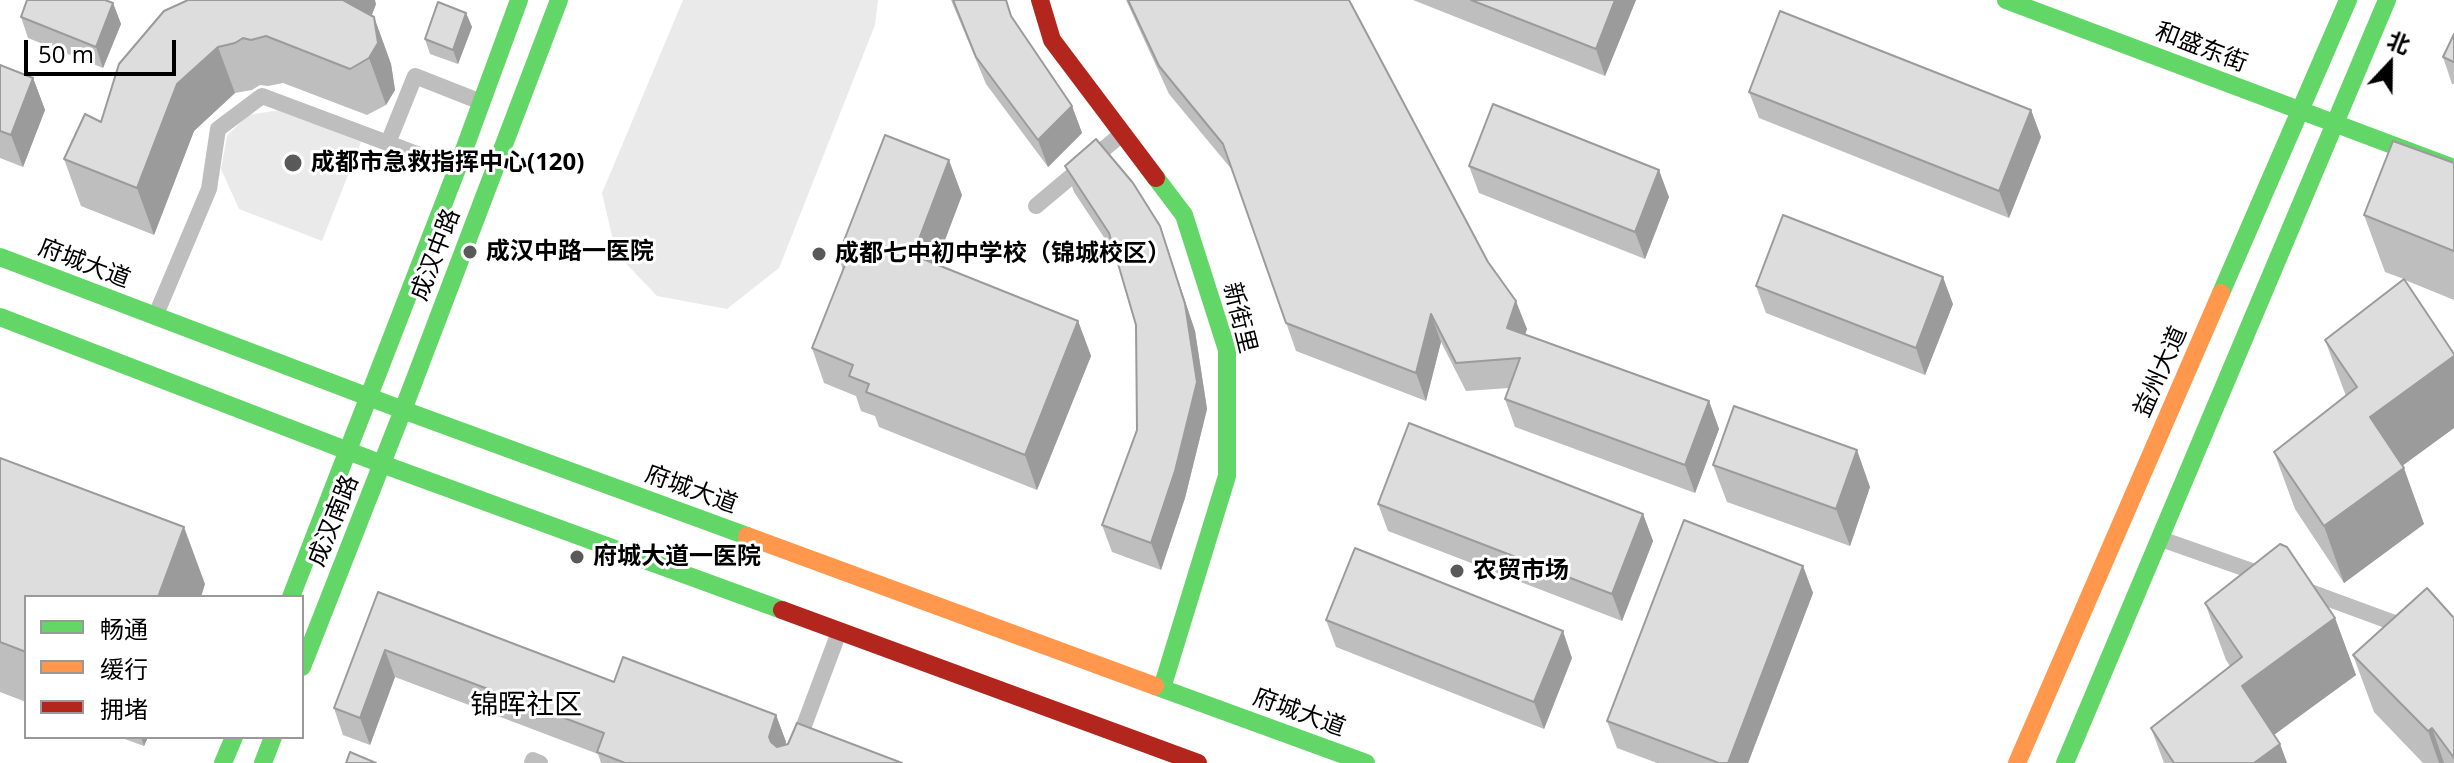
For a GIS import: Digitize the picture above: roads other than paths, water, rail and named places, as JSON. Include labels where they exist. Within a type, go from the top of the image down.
[{"type":"main road","name":"成汉中路","points":[[357,425],[519,0]]},
{"type":"main road","name":"成汉中路","points":[[393,436],[559,0]]},
{"type":"main road","name":"新街里","points":[[1040,0],[1052,40],[1184,215],[1227,350],[1227,476],[1162,688]]},
{"type":"main road","name":"和盛东街","points":[[2006,0],[2454,168]]},
{"type":"main road","name":"益州大道","points":[[2017,763],[2348,0]]},
{"type":"main road","points":[[2065,763],[2387,0]]},
{"type":"main road","name":"府城大道","points":[[0,257],[403,410],[1366,763]]},
{"type":"main road","points":[[0,317],[382,464],[1198,763]]},
{"type":"main road","name":"成汉南路","points":[[292,595],[357,425]]},
{"type":"main road","name":"成汉南路","points":[[304,662],[393,436]]},
{"type":"main road","points":[[223,763],[233,739]]},
{"type":"main road","points":[[263,763],[272,739]]},
{"type":"street","points":[[388,143],[415,76],[481,102]]},
{"type":"street","points":[[155,317],[209,189],[218,129],[262,96],[457,169]]},
{"type":"street","points":[[1036,206],[1123,133]]},
{"type":"street","points":[[2161,539],[2400,625]]},
{"type":"street","points":[[790,763],[839,632]]},
{"type":"street","points":[[532,763],[533,760],[540,763]]},
{"type":"place","name":"成都市急救指挥中心(120)","points":[[293,163]]},
{"type":"place","name":"成汉中路一医院","points":[[470,252]]},
{"type":"place","name":"成都七中初中学校（锦城校区）","points":[[819,254]]},
{"type":"place","name":"府城大道一医院","points":[[577,557]]},
{"type":"place","name":"农贸市场","points":[[1457,571]]},
{"type":"district","name":"锦晖社区","points":[[526,706]]}]
